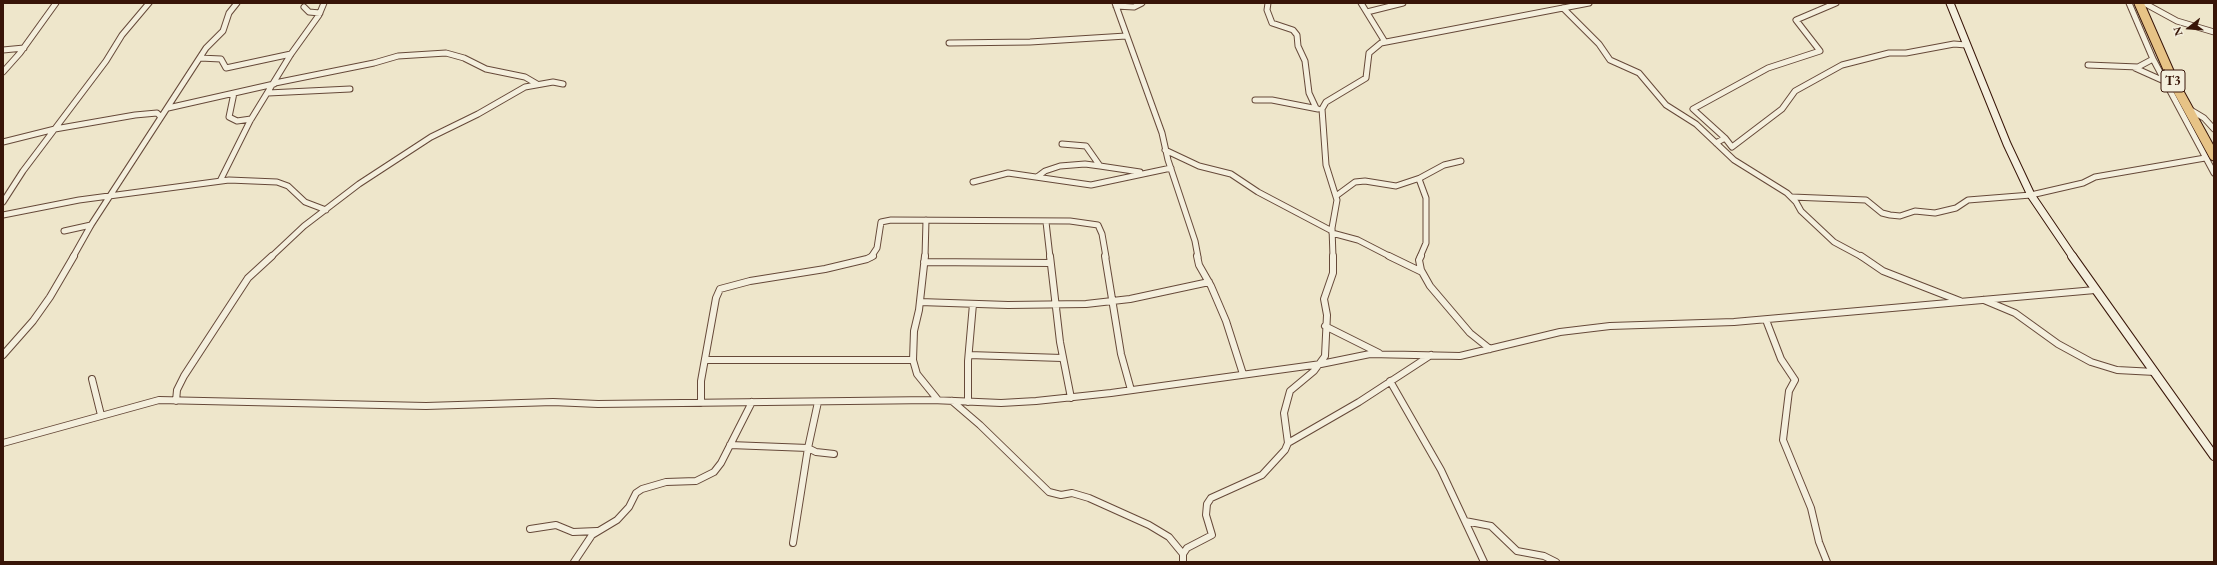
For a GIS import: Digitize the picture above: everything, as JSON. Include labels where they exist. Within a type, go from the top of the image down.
[{"type":"highway","name":"T3","points":[[2139,3],[2175,84],[2189,109],[2210,157]]},
{"type":"street","points":[[3,72],[24,48],[40,22],[56,3]]},
{"type":"street","points":[[3,202],[23,171],[106,61],[122,35],[149,3]]},
{"type":"street","points":[[3,355],[43,308],[91,225],[161,117],[178,94],[200,58],[223,31],[229,13],[237,3]]},
{"type":"street","points":[[220,181],[251,119],[275,83],[291,54],[320,13],[324,3]]},
{"type":"street","points":[[1142,3],[1134,7],[1115,5],[1159,124],[1165,150],[1195,241],[1199,264],[1209,282],[1226,321],[1243,374]]},
{"type":"street","points":[[1268,3],[1267,10],[1271,23],[1293,30],[1297,35],[1298,46],[1305,61],[1309,93],[1316,108]]},
{"type":"street","points":[[1361,3],[1385,42]]},
{"type":"street","points":[[1367,12],[1403,3]]},
{"type":"street","points":[[1183,562],[1183,554],[1189,545],[1212,535],[1206,515],[1207,504],[1211,498],[1225,490],[1244,485],[1262,475],[1285,450],[1288,443],[1284,413],[1290,391],[1321,364],[1326,350],[1325,326],[1327,315],[1324,299],[1334,266],[1332,232],[1336,196],[1326,165],[1322,111],[1326,102],[1366,78],[1369,53],[1385,42],[1566,6],[1589,3]]},
{"type":"street","points":[[1732,147],[1725,138],[1693,109],[1768,68],[1820,51],[1796,20],[1836,3]]},
{"type":"street","points":[[1950,3],[1966,45],[1978,66],[2007,144],[2031,195],[2095,290],[2156,372],[2214,456]]},
{"type":"street","points":[[2129,3],[2153,59],[2164,81],[2210,157],[2214,173]]},
{"type":"street","points":[[2144,3],[2177,21],[2214,32]]},
{"type":"street","points":[[1566,6],[1610,60],[1639,73],[1666,105],[1696,124],[1727,154],[1747,170],[1792,197],[1800,211],[1834,242],[1857,253],[1883,271],[1962,302]]},
{"type":"street","points":[[304,7],[309,12],[320,13]]},
{"type":"street","points":[[949,43],[1030,42],[1126,36]]},
{"type":"street","points":[[1727,154],[1732,147],[1782,109],[1795,91],[1842,65],[1889,53],[1906,53],[1954,44],[1966,45]]},
{"type":"street","points":[[3,50],[24,48]]},
{"type":"street","points":[[3,142],[55,129],[152,113],[234,92],[336,71],[398,56],[446,53],[464,58],[486,69],[525,77],[538,84]]},
{"type":"street","points":[[200,58],[221,58],[226,68],[291,54]]},
{"type":"street","points":[[2088,65],[2135,67],[2144,65],[2153,59]]},
{"type":"street","points":[[2135,67],[2164,81]]},
{"type":"street","points":[[176,401],[177,390],[184,376],[248,278],[298,231],[359,184],[431,137],[478,114],[524,87],[538,84],[563,84]]},
{"type":"street","points":[[268,93],[350,89]]},
{"type":"street","points":[[234,92],[229,118],[237,121],[251,119]]},
{"type":"street","points":[[1255,100],[1272,100],[1316,108],[1322,111]]},
{"type":"street","points":[[2189,109],[2204,118],[2214,129]]},
{"type":"street","points":[[152,113],[157,113],[161,117]]},
{"type":"street","points":[[1716,143],[1725,138]]},
{"type":"street","points":[[1062,144],[1086,146],[1094,160],[1100,166]]},
{"type":"street","points":[[1165,150],[1199,166],[1231,174],[1258,192],[1332,232],[1358,240],[1422,272]]},
{"type":"street","points":[[1792,197],[1866,200],[1873,204],[1882,213],[1896,216],[1915,211],[1935,213],[1956,208],[1968,200],[1976,198],[2031,195],[2083,183],[2095,177],[2210,157]]},
{"type":"street","points":[[1336,196],[1346,186],[1360,181],[1392,186],[1419,179],[1444,165],[1461,161]]},
{"type":"street","points":[[1037,177],[1046,171],[1064,165],[1100,166],[1144,173]]},
{"type":"street","points":[[973,182],[1008,174],[1091,185],[1171,168]]},
{"type":"street","points":[[1419,179],[1426,198],[1426,243],[1419,260],[1422,272],[1438,297],[1449,307],[1458,320],[1478,341],[1490,349]]},
{"type":"street","points":[[3,215],[72,201],[220,181],[277,182],[288,186],[305,202],[326,210]]},
{"type":"street","points":[[701,403],[705,360],[716,298],[720,289],[750,281],[862,261],[874,255],[877,248],[879,226],[881,222],[891,220],[1088,222],[1094,223],[1100,227],[1121,354],[1131,390]]},
{"type":"street","points":[[926,220],[927,235],[920,302],[914,331],[913,360],[917,374],[938,400]]},
{"type":"street","points":[[1046,222],[1054,305],[1062,358],[1071,398]]},
{"type":"street","points":[[64,231],[91,225]]},
{"type":"street","points":[[924,262],[1050,263]]},
{"type":"street","points":[[920,302],[1054,305],[1112,301],[1130,299],[1209,282]]},
{"type":"street","points":[[3,443],[152,401],[426,406],[553,402],[598,404],[938,400],[1001,403],[1071,398],[1321,364],[1381,354],[1456,356],[1560,332],[1610,326],[1701,324],[1766,320],[1982,299],[2095,290]]},
{"type":"street","points":[[1982,299],[2015,313],[2058,344],[2091,362],[2117,370],[2156,372]]},
{"type":"street","points":[[968,402],[969,355],[973,304]]},
{"type":"street","points":[[1766,320],[1781,359],[1795,380],[1789,391],[1786,406],[1784,440],[1794,470],[1811,508],[1819,542],[1827,562]]},
{"type":"street","points":[[1325,326],[1381,354]]},
{"type":"street","points":[[969,355],[1062,358]]},
{"type":"street","points":[[1288,443],[1354,406],[1431,355]]},
{"type":"street","points":[[705,360],[913,360]]},
{"type":"street","points":[[92,379],[101,415]]},
{"type":"street","points":[[1390,381],[1441,470],[1484,562]]},
{"type":"street","points":[[952,401],[980,425],[1049,492],[1062,495],[1072,493],[1089,498],[1149,525],[1169,537],[1183,554]]},
{"type":"street","points":[[574,562],[581,548],[599,531],[624,513],[636,493],[642,489],[666,482],[696,481],[714,472],[752,402]]},
{"type":"street","points":[[793,543],[808,448],[818,402]]},
{"type":"street","points":[[730,445],[808,448],[816,452],[834,454]]},
{"type":"street","points":[[1465,521],[1491,526],[1517,551],[1544,556],[1556,562]]},
{"type":"street","points":[[530,529],[564,526],[573,532],[599,531]]}]
